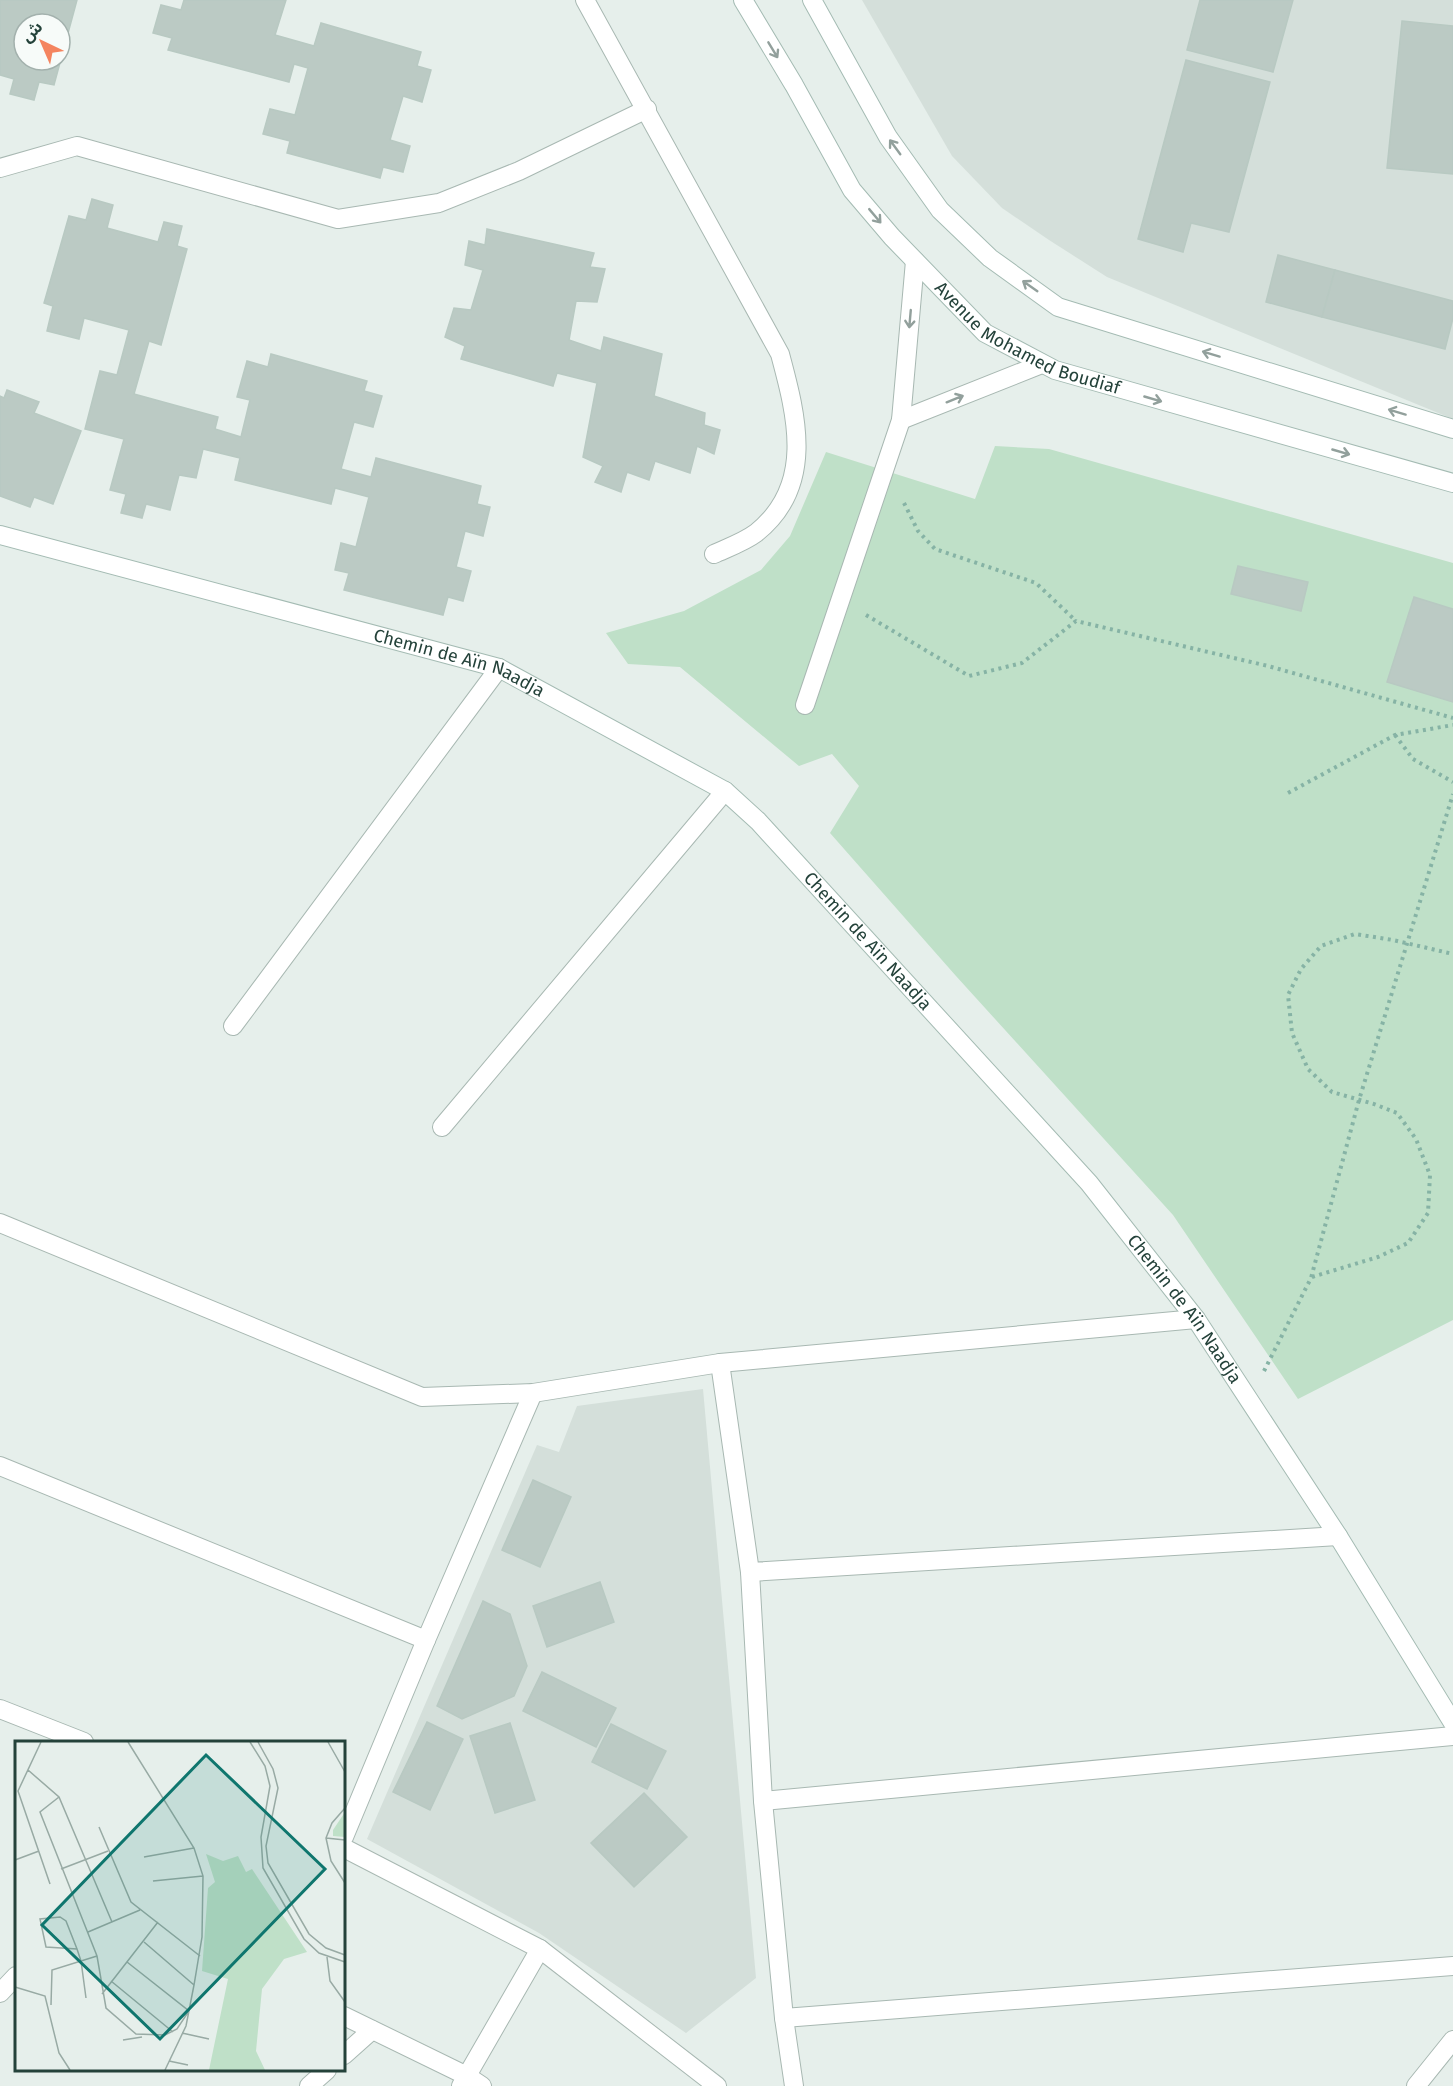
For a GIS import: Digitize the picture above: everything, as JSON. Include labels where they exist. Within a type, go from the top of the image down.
[{"type":"street","points":[[585,0],[780,354],[794,404],[797,459],[786,501],[755,534],[714,554]]},
{"type":"street","name":"Avenue Mohamed Boudiaf","points":[[743,0],[794,85],[852,190],[915,261],[985,333],[1055,370],[1453,483]]},
{"type":"street","points":[[812,0],[888,136],[940,210],[990,258],[1059,307],[1453,429]]},
{"type":"street","points":[[0,168],[77,146],[338,219],[439,203],[519,171],[647,109]]},
{"type":"street","points":[[805,705],[901,420],[915,261]]},
{"type":"street","points":[[901,420],[1042,364]]},
{"type":"street","name":"Chemin de Aïn Naadja","points":[[0,536],[499,668],[725,791],[758,821],[1089,1183],[1196,1320],[1338,1536],[1453,1723]]},
{"type":"street","points":[[233,1026],[499,668]]},
{"type":"street","points":[[442,1127],[725,791]]},
{"type":"street","points":[[0,1224],[422,1396],[533,1393],[720,1363],[1196,1320]]},
{"type":"street","points":[[720,1363],[750,1572],[763,1801],[784,2018],[794,2086]]},
{"type":"street","points":[[345,1835],[533,1393]]},
{"type":"street","points":[[0,1466],[426,1640]]},
{"type":"street","points":[[750,1572],[1338,1536]]},
{"type":"street","points":[[0,1708],[79,1741]]},
{"type":"street","points":[[763,1801],[1453,1736]]},
{"type":"street","points":[[345,1849],[540,1949],[717,2086]]},
{"type":"street","points":[[464,2081],[540,1949]]},
{"type":"street","points":[[784,2018],[1453,1966]]},
{"type":"street","points":[[0,1993],[15,1977]]},
{"type":"street","points":[[345,2016],[464,2081],[482,2086]]},
{"type":"street","points":[[345,2054],[372,2030]]},
{"type":"street","points":[[1416,2086],[1453,2040]]},
{"type":"street","points":[[309,2086],[326,2071]]},
{"type":"path","points":[[877,491],[901,499],[918,531],[935,549],[1036,583],[1076,621],[1268,666],[1453,718]]},
{"type":"path","points":[[841,600],[969,676],[1022,663],[1076,621]]},
{"type":"path","points":[[1288,793],[1395,735],[1453,725]]},
{"type":"path","points":[[1395,735],[1413,759],[1453,782]]},
{"type":"path","points":[[1248,1401],[1311,1278],[1359,1100],[1453,794]]},
{"type":"path","points":[[1311,1278],[1378,1257],[1408,1243],[1428,1213],[1430,1175],[1416,1139],[1397,1113],[1332,1092],[1308,1069],[1292,1033],[1288,995],[1301,969],[1321,946],[1355,934],[1453,954]]},
{"type":"shaded area","points":[[862,0],[1453,0],[1453,419],[1107,277],[1002,208],[952,156]]},
{"type":"shaded area","points":[[703,1389],[756,1978],[686,2033],[539,1933],[367,1839],[537,1445],[559,1452],[577,1406]]},
{"type":"green space","points":[[995,446],[1049,449],[1453,563],[1453,1320],[1298,1399],[1173,1215],[830,833],[859,786],[832,754],[799,766],[680,667],[628,664],[606,633],[684,611],[761,570],[790,536],[826,452],[975,499]]},
{"type":"building","points":[[0,0],[77,0],[72,18],[72,12],[12,12],[12,72],[58,72],[54,85],[39,82],[34,100],[10,94],[14,79],[0,75]]},
{"type":"building","points":[[184,0],[286,0],[275,35],[314,46],[321,23],[421,52],[417,66],[431,70],[422,102],[403,96],[390,140],[410,146],[403,172],[383,167],[380,178],[287,153],[290,141],[263,134],[270,109],[295,115],[308,68],[294,64],[289,82],[168,50],[172,38],[153,33],[161,5],[181,10]]},
{"type":"building","points":[[1200,0],[1293,0],[1273,72],[1187,50]]},
{"type":"building","points":[[1402,21],[1453,26],[1453,174],[1387,168]]},
{"type":"building","points":[[1186,60],[1270,82],[1229,232],[1191,223],[1183,252],[1138,239]]},
{"type":"building","points":[[92,199],[113,205],[107,228],[158,242],[164,222],[182,226],[177,246],[187,249],[161,345],[149,341],[134,394],[218,417],[215,429],[241,437],[250,400],[237,397],[247,361],[268,367],[271,354],[367,381],[364,391],[382,396],[373,427],[354,422],[341,469],[371,477],[376,458],[481,486],[477,504],[490,507],[483,536],[465,531],[456,567],[471,571],[463,601],[448,597],[443,615],[344,590],[349,573],[335,570],[341,543],[356,547],[369,497],[335,488],[331,504],[235,480],[240,458],[203,449],[196,478],[179,475],[170,510],[146,504],[142,518],[121,513],[126,494],[110,490],[124,439],[85,429],[100,371],[117,375],[129,330],[84,318],[79,339],[47,331],[53,306],[44,303],[69,216],[86,220]]},
{"type":"building","points":[[487,229],[594,253],[590,267],[605,269],[597,302],[576,301],[569,340],[601,351],[604,337],[662,354],[654,396],[705,413],[704,425],[720,430],[714,454],[697,446],[690,473],[655,461],[649,480],[627,472],[621,492],[595,482],[603,466],[583,457],[597,383],[557,373],[553,386],[461,359],[465,346],[445,337],[454,308],[471,310],[483,270],[465,265],[469,241],[485,245]]},
{"type":"building","points":[[1278,255],[1335,270],[1322,317],[1266,302]]},
{"type":"building","points":[[1335,270],[1453,301],[1453,318],[1445,349],[1322,317]]},
{"type":"building","points":[[7,390],[39,402],[34,413],[81,431],[53,504],[34,497],[30,507],[0,496],[0,396],[4,398]]},
{"type":"building","points":[[1238,566],[1308,582],[1301,611],[1231,594]]},
{"type":"building","points":[[1414,597],[1453,609],[1453,702],[1387,682]]},
{"type":"building","points":[[533,1480],[571,1497],[540,1567],[502,1550]]},
{"type":"building","points":[[600,1582],[614,1622],[547,1647],[533,1606]]},
{"type":"building","points":[[483,1601],[510,1614],[527,1666],[514,1696],[462,1719],[437,1706]]},
{"type":"building","points":[[542,1672],[616,1708],[596,1747],[523,1711]]},
{"type":"building","points":[[427,1722],[463,1739],[430,1810],[393,1792]]},
{"type":"building","points":[[510,1723],[535,1800],[495,1813],[470,1736]]},
{"type":"building","points":[[611,1724],[666,1751],[647,1789],[592,1762]]},
{"type":"building","points":[[644,1793],[687,1837],[634,1887],[591,1843]]}]
